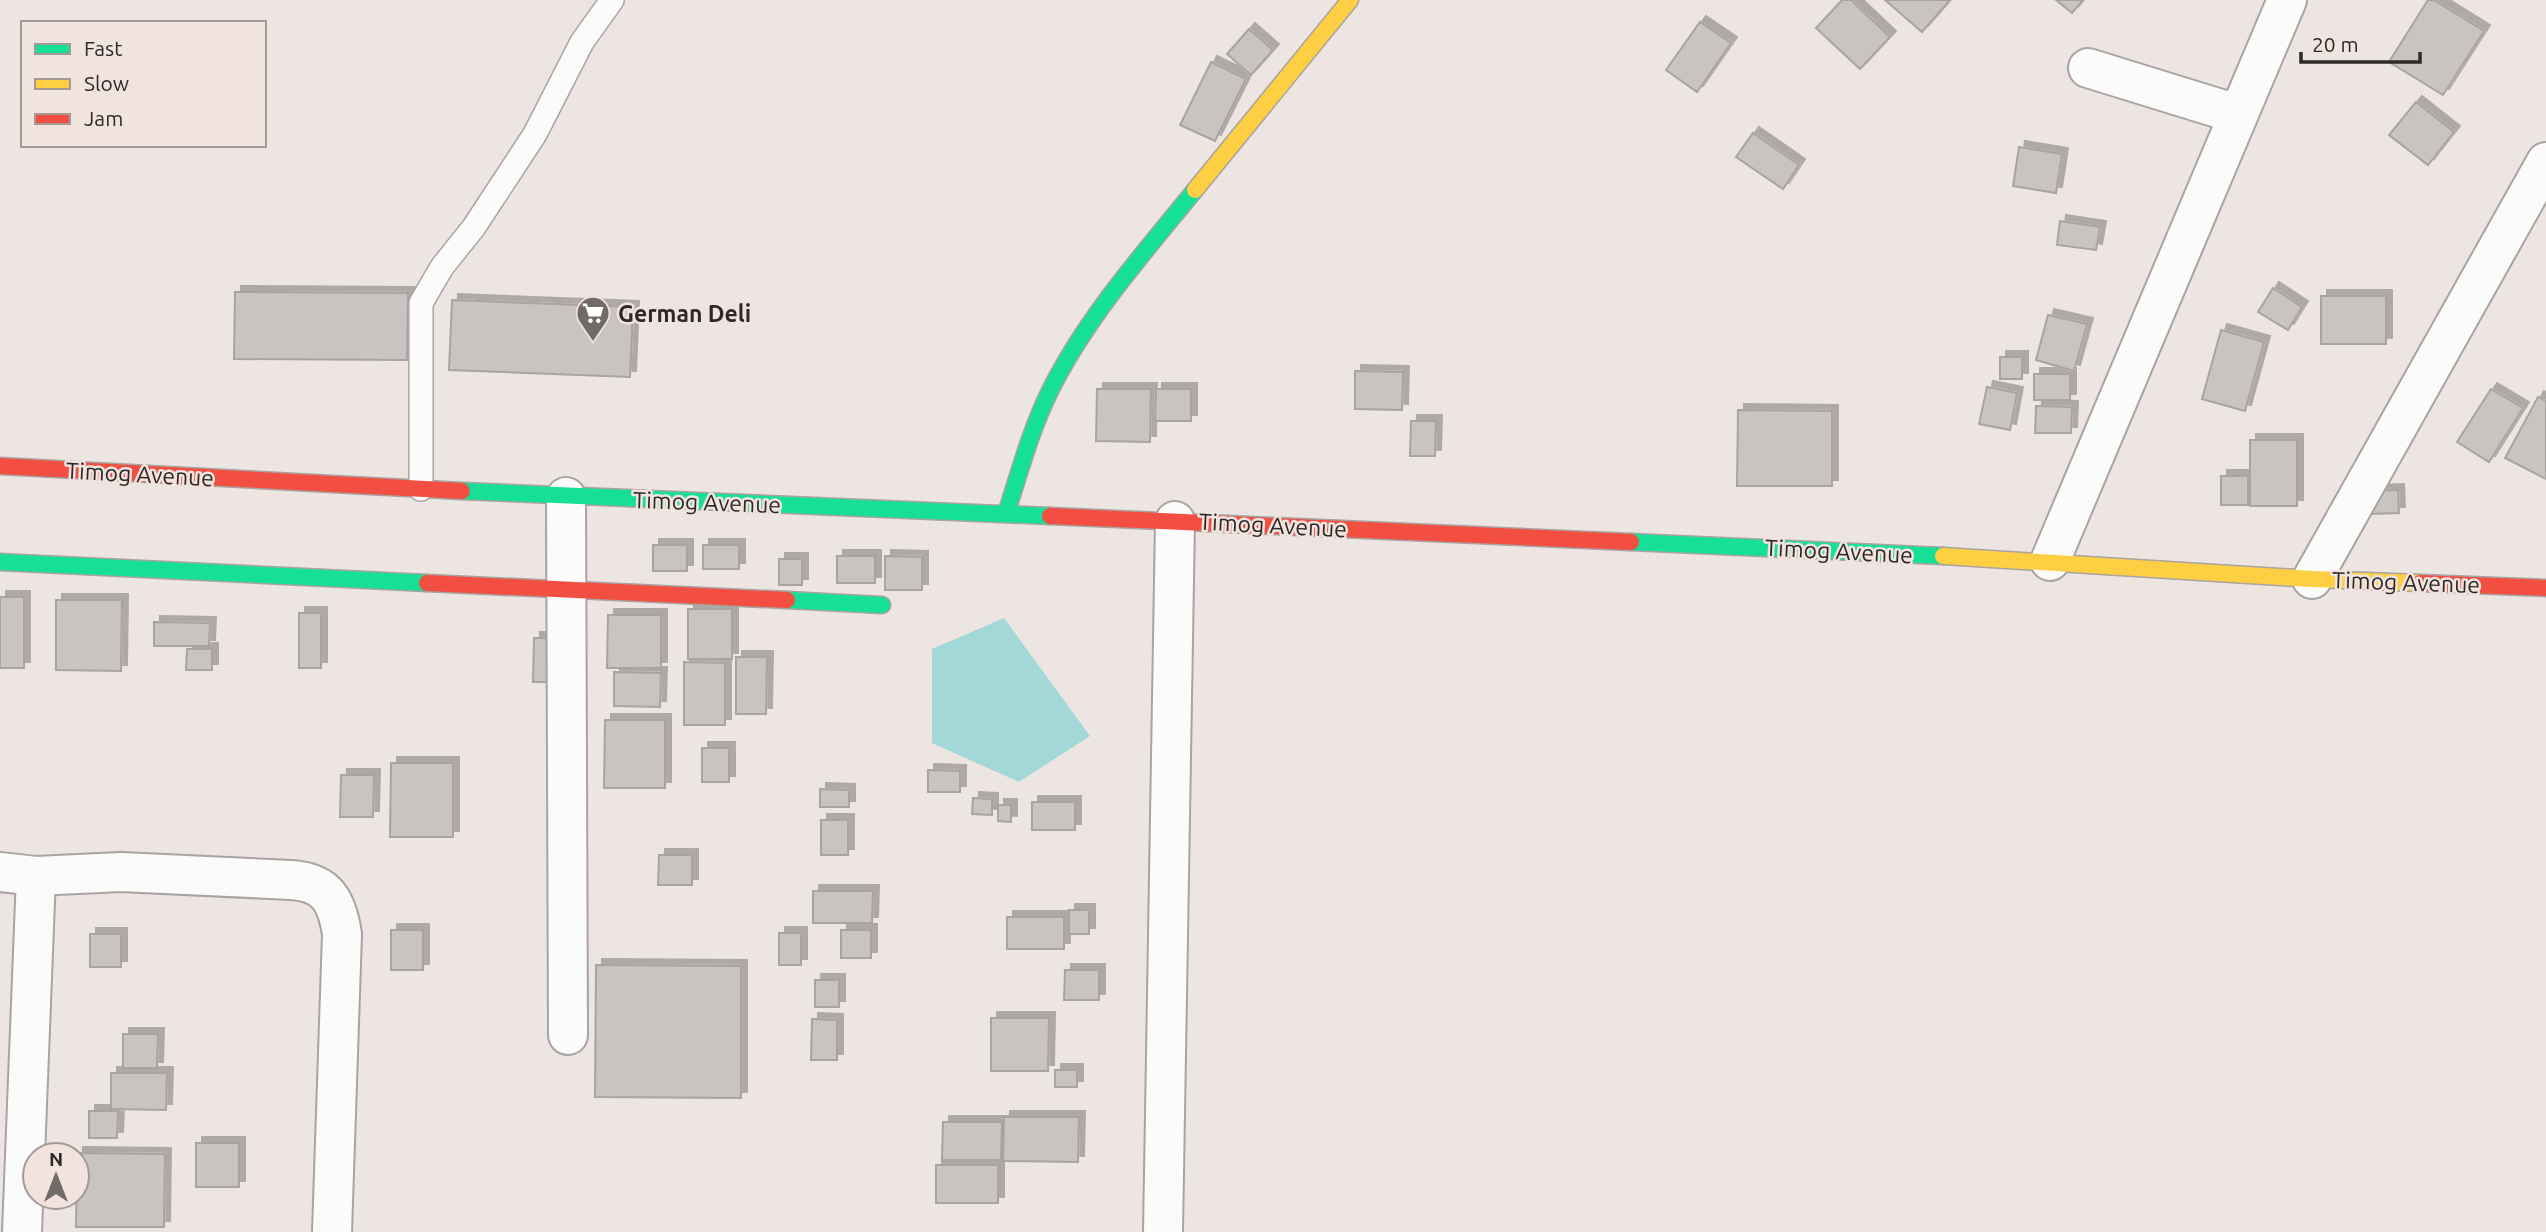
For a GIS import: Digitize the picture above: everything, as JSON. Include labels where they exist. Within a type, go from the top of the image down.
[{"type":"main road","points":[[1006,514],[1029,442],[1049,393],[1082,336],[1132,267],[1350,0]]},
{"type":"main road","name":"Timog Avenue","points":[[0,466],[566,497],[1175,521],[2050,561],[2312,579],[2542,580]]},
{"type":"main road","points":[[0,562],[882,605]]},
{"type":"street","points":[[2050,561],[2287,0]]},
{"type":"street","points":[[2088,68],[2237,114]]},
{"type":"street","points":[[2312,579],[2546,162]]},
{"type":"street","points":[[566,497],[568,1035]]},
{"type":"street","points":[[1163,1232],[1175,521]]},
{"type":"street","points":[[22,1232],[18,874],[121,872],[310,881],[334,903],[342,934],[332,1232]]},
{"type":"lane","points":[[421,489],[421,303],[442,267],[474,227],[535,134],[582,42],[612,0]]},
{"type":"water","points":[[1004,618],[1090,736],[1019,782],[932,743],[932,649]]},
{"type":"building","points":[[1842,0],[1851,0],[1890,37],[1860,69],[1816,28]]},
{"type":"building","points":[[1885,0],[1950,0],[1922,32]]},
{"type":"building","points":[[2056,0],[2083,0],[2072,13]]},
{"type":"building","points":[[2428,0],[2434,0],[2484,31],[2443,95],[2389,62]]},
{"type":"building","points":[[1700,22],[1731,43],[1697,92],[1666,70]]},
{"type":"building","points":[[1249,29],[1273,50],[1251,75],[1227,54]]},
{"type":"building","points":[[1211,62],[1246,79],[1215,141],[1180,125]]},
{"type":"building","points":[[2416,102],[2454,132],[2428,165],[2389,135]]},
{"type":"building","points":[[1753,133],[1799,165],[1783,189],[1736,157]]},
{"type":"building","points":[[2019,147],[2062,154],[2056,193],[2013,186]]},
{"type":"building","points":[[2060,221],[2100,227],[2096,250],[2057,245]]},
{"type":"building","points":[[2273,288],[2302,307],[2288,330],[2258,312]]},
{"type":"building","points":[[235,292],[408,293],[407,360],[234,359]]},
{"type":"building","points":[[2321,296],[2386,296],[2386,344],[2321,344]]},
{"type":"building","points":[[452,300],[633,307],[630,377],[449,370]]},
{"type":"building","points":[[2048,315],[2087,324],[2074,371],[2036,360]]},
{"type":"building","points":[[2221,330],[2264,342],[2245,411],[2202,399]]},
{"type":"building","points":[[2000,357],[2022,357],[2022,379],[2000,379]]},
{"type":"building","points":[[1355,371],[1403,372],[1402,410],[1355,409]]},
{"type":"building","points":[[2034,374],[2070,374],[2070,400],[2034,400]]},
{"type":"building","points":[[1987,387],[2017,393],[2010,430],[1979,424]]},
{"type":"building","points":[[1097,389],[1151,389],[1150,442],[1096,441]]},
{"type":"building","points":[[1156,389],[1191,389],[1191,421],[1155,421]]},
{"type":"building","points":[[2491,389],[2523,408],[2489,462],[2457,442]]},
{"type":"building","points":[[2538,397],[2546,401],[2546,479],[2505,458]]},
{"type":"building","points":[[2036,406],[2072,407],[2071,433],[2035,433]]},
{"type":"building","points":[[1738,410],[1832,411],[1832,486],[1737,486]]},
{"type":"building","points":[[1411,421],[1436,421],[1435,456],[1410,456]]},
{"type":"building","points":[[2250,440],[2297,440],[2297,506],[2250,506]]},
{"type":"building","points":[[2221,476],[2248,476],[2248,505],[2221,505]]},
{"type":"building","points":[[2398,490],[2399,513],[2370,514],[2370,491]]},
{"type":"building","points":[[653,545],[687,545],[687,571],[653,571]]},
{"type":"building","points":[[703,545],[739,545],[739,569],[703,569]]},
{"type":"building","points":[[837,556],[875,556],[875,583],[837,583]]},
{"type":"building","points":[[885,556],[922,557],[922,590],[885,590]]},
{"type":"building","points":[[779,559],[802,559],[802,585],[779,585]]},
{"type":"building","points":[[0,597],[24,597],[24,668],[0,668]]},
{"type":"building","points":[[56,600],[122,600],[121,671],[56,670]]},
{"type":"building","points":[[688,609],[732,609],[732,659],[688,659]]},
{"type":"building","points":[[299,613],[321,613],[321,668],[299,668]]},
{"type":"building","points":[[608,615],[661,615],[661,668],[607,668]]},
{"type":"building","points":[[154,622],[210,623],[209,646],[154,646]]},
{"type":"building","points":[[534,638],[564,638],[563,682],[533,682]]},
{"type":"building","points":[[187,649],[212,649],[212,670],[186,670]]},
{"type":"building","points":[[736,657],[767,657],[766,714],[736,714]]},
{"type":"building","points":[[684,662],[725,663],[725,725],[684,725]]},
{"type":"building","points":[[614,672],[661,673],[660,707],[614,706]]},
{"type":"building","points":[[605,720],[665,720],[665,788],[604,788]]},
{"type":"building","points":[[702,748],[729,748],[729,782],[702,782]]},
{"type":"building","points":[[391,763],[453,763],[453,837],[390,837]]},
{"type":"building","points":[[928,770],[960,771],[960,792],[928,792]]},
{"type":"building","points":[[341,775],[374,775],[373,817],[340,817]]},
{"type":"building","points":[[820,789],[849,790],[849,807],[820,807]]},
{"type":"building","points":[[973,798],[992,799],[992,815],[972,814]]},
{"type":"building","points":[[1032,802],[1075,802],[1075,830],[1032,830]]},
{"type":"building","points":[[998,805],[1011,805],[1011,822],[998,821]]},
{"type":"building","points":[[821,820],[848,820],[848,855],[821,855]]},
{"type":"building","points":[[659,855],[692,855],[692,885],[658,885]]},
{"type":"building","points":[[813,891],[873,891],[872,923],[813,923]]},
{"type":"building","points":[[1069,910],[1089,910],[1089,934],[1069,934]]},
{"type":"building","points":[[1007,917],[1064,917],[1064,949],[1007,949]]},
{"type":"building","points":[[391,930],[423,930],[423,970],[391,970]]},
{"type":"building","points":[[841,930],[871,930],[871,958],[841,958]]},
{"type":"building","points":[[779,933],[801,933],[801,965],[779,965]]},
{"type":"building","points":[[90,934],[121,934],[121,967],[90,967]]},
{"type":"building","points":[[596,965],[741,966],[741,1098],[595,1097]]},
{"type":"building","points":[[1065,970],[1099,970],[1099,1000],[1064,1000]]},
{"type":"building","points":[[815,980],[839,980],[839,1007],[815,1007]]},
{"type":"building","points":[[991,1018],[1049,1018],[1048,1071],[991,1071]]},
{"type":"building","points":[[812,1019],[837,1020],[837,1060],[811,1060]]},
{"type":"building","points":[[123,1034],[158,1034],[157,1068],[123,1068]]},
{"type":"building","points":[[1055,1070],[1077,1070],[1077,1087],[1055,1087]]},
{"type":"building","points":[[111,1073],[167,1073],[166,1110],[111,1109]]},
{"type":"building","points":[[89,1111],[118,1111],[117,1138],[89,1138]]},
{"type":"building","points":[[1004,1117],[1079,1117],[1078,1162],[1003,1161]]},
{"type":"building","points":[[943,1122],[1002,1122],[1001,1160],[942,1160]]},
{"type":"building","points":[[196,1143],[239,1143],[239,1187],[196,1187]]},
{"type":"building","points":[[91,1153],[165,1154],[164,1227],[76,1227],[76,1211],[91,1211]]},
{"type":"building","points":[[936,1165],[998,1165],[998,1203],[936,1203]]},
{"type":"traffic: fast","points":[[1006,514],[1036,423],[1063,366],[1097,313],[1195,190]]},
{"type":"traffic: fast","points":[[462,491],[1050,516]]},
{"type":"traffic: fast","points":[[1631,542],[1943,556]]},
{"type":"traffic: fast","points":[[0,562],[427,583]]},
{"type":"traffic: fast","points":[[787,600],[882,605]]},
{"type":"traffic: slow","points":[[1195,190],[1350,0]]},
{"type":"traffic: slow","points":[[1943,556],[2312,579],[2420,583]]},
{"type":"traffic: jam","points":[[0,466],[462,491]]},
{"type":"traffic: jam","points":[[1050,516],[1631,542]]},
{"type":"traffic: jam","points":[[427,583],[787,600]]},
{"type":"traffic: jam","points":[[2420,583],[2546,588]]},
{"type":"place","name":"German Deli","points":[[593,343]]}]
